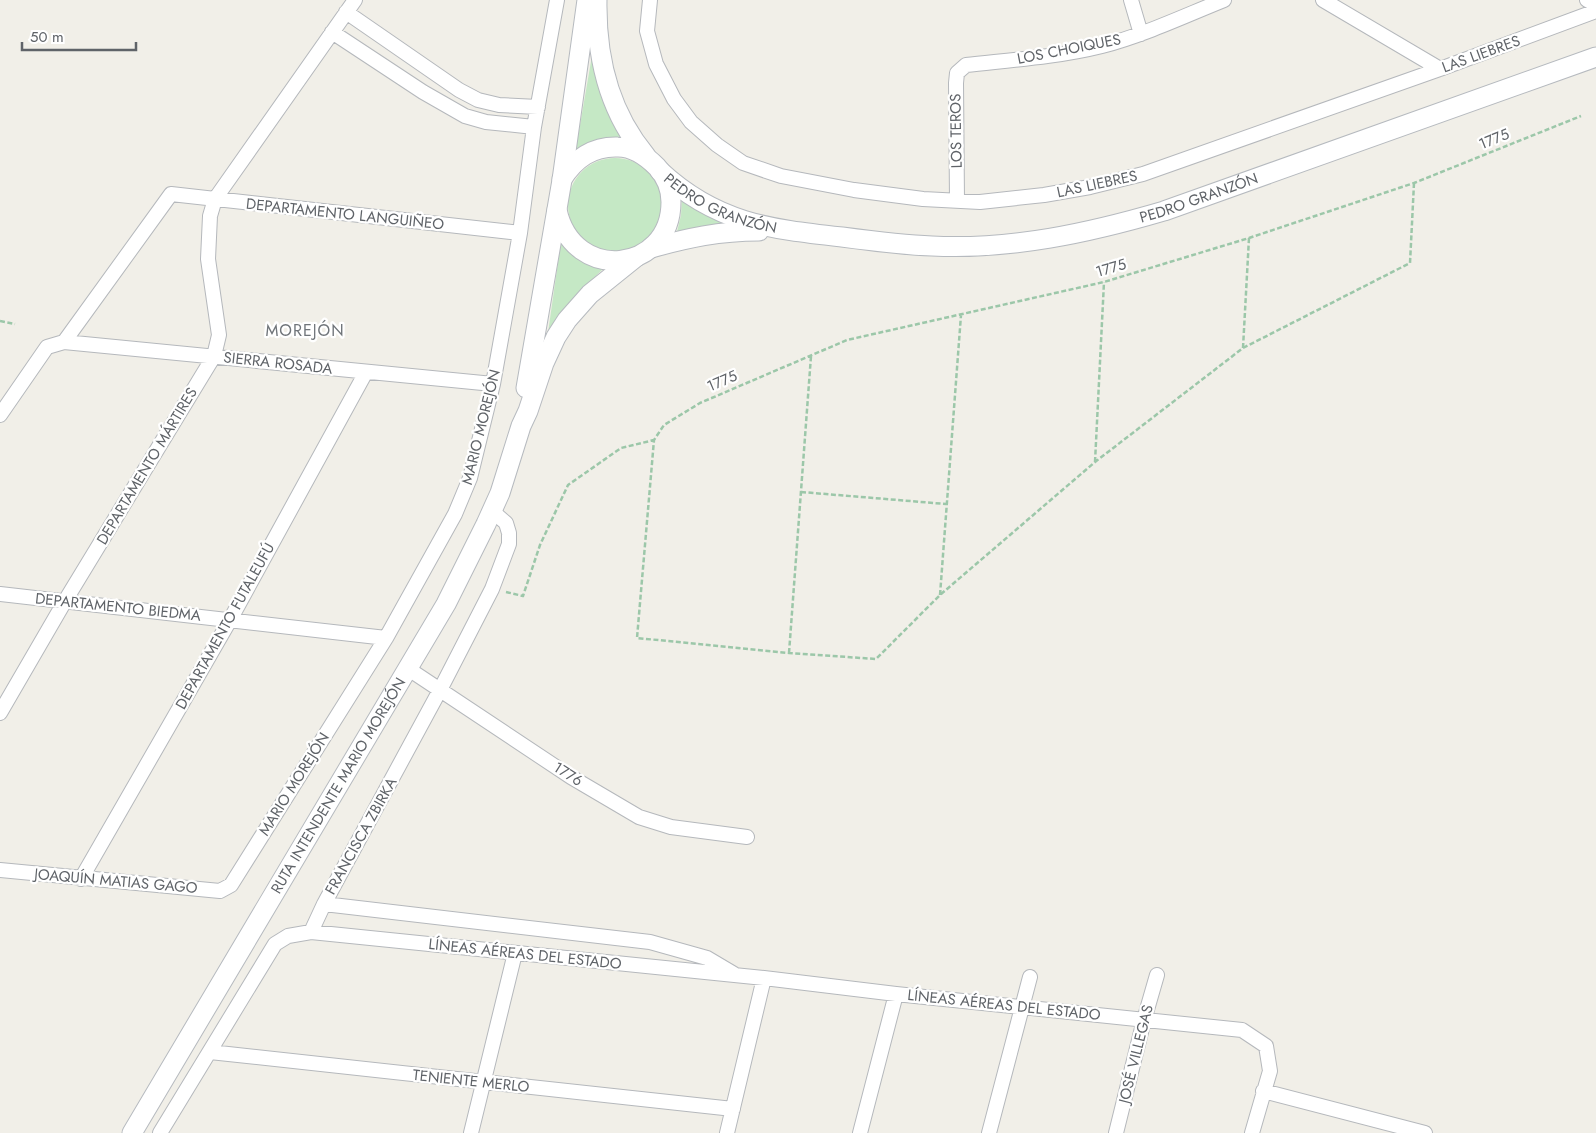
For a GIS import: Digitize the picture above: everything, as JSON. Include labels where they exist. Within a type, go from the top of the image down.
[{"type":"main road","points":[[587,0],[562,180],[556,209],[559,222],[565,234],[574,245],[584,253],[610,261],[623,260],[643,252],[661,237],[671,210],[671,196],[667,182],[626,130],[611,95],[599,46],[597,0]]},
{"type":"main road","name":"PEDRO GRANZÓN","points":[[654,164],[682,189],[720,211],[746,222],[785,231],[934,246],[1026,242],[1072,235],[1122,224],[1164,211],[1596,57]]},
{"type":"main road","points":[[562,180],[569,168],[580,158],[592,151],[606,147],[634,150],[654,164]]},
{"type":"main road","name":"RUTA INTENDENTE MARIO MOREJÓN","points":[[132,1133],[446,604],[492,511],[500,493],[521,426],[556,209]]},
{"type":"main road","name":"PEDRO GRANZÓN","points":[[643,252],[689,238],[725,232],[785,231]]},
{"type":"main road","name":"RUTA INTENDENTE MARIO MOREJÓN","points":[[521,426],[528,412],[549,351],[561,328],[578,306],[600,284],[643,252]]},
{"type":"street","points":[[215,199],[355,0]]},
{"type":"street","name":"MARIO MOREJÓN","points":[[231,885],[386,638],[455,514],[470,478],[493,384],[520,233],[534,127],[557,0]]},
{"type":"street","name":"LAS LIEBRES","points":[[650,0],[647,32],[656,64],[674,99],[691,122],[717,145],[744,163],[781,176],[854,190],[923,200],[980,202],[1044,195],[1090,187],[1143,174],[1440,69],[1596,11]]},
{"type":"street","points":[[1131,0],[1141,34]]},
{"type":"street","name":"LOS CHOIQUES","points":[[966,65],[1102,46],[1141,34],[1224,0]]},
{"type":"street","points":[[1322,0],[1440,69]]},
{"type":"street","points":[[1587,0],[1596,5]]},
{"type":"street","points":[[346,12],[459,90],[478,100],[499,105],[538,107]]},
{"type":"street","points":[[332,32],[423,92],[465,116],[486,122],[534,127]]},
{"type":"street","name":"LOS TEROS","points":[[957,201],[956,73],[966,65]]},
{"type":"street","name":"DEPARTAMENTO LANGUIÑEO","points":[[64,342],[171,194],[520,233]]},
{"type":"street","name":"DEPARTAMENTO MÁRTIRES","points":[[0,713],[65,601],[214,356],[218,335],[208,259],[210,216],[215,199]]},
{"type":"street","points":[[0,415],[47,347],[64,342]]},
{"type":"street","name":"SIERRA ROSADA","points":[[64,342],[493,384]]},
{"type":"street","name":"DEPARTAMENTO FUTALEUFÚ","points":[[81,878],[230,620],[366,372]]},
{"type":"street","name":"FRANCISCA ZBIRKA","points":[[311,932],[324,904],[440,690],[492,588],[509,544],[509,533],[506,523],[492,511]]},
{"type":"street","name":"DEPARTAMENTO BIEDMA","points":[[0,594],[386,638]]},
{"type":"street","name":"1776","points":[[407,668],[571,776],[639,817],[671,827],[747,837]]},
{"type":"street","name":"JOAQUÍN MATIAS GAGO","points":[[0,870],[220,891],[231,885]]},
{"type":"street","name":"LÍNEAS AÉREAS DEL ESTADO","points":[[324,904],[650,942],[707,958],[738,976]]},
{"type":"street","points":[[160,1133],[275,944],[288,936],[311,932]]},
{"type":"street","name":"LÍNEAS AÉREAS DEL ESTADO","points":[[311,932],[764,978],[896,994],[1242,1030],[1266,1046],[1270,1071],[1263,1091]]},
{"type":"street","points":[[471,1133],[515,953]]},
{"type":"street","name":"JOSÉ VILLEGAS","points":[[1116,1133],[1144,1020],[1158,975]]},
{"type":"street","points":[[989,1133],[1030,977]]},
{"type":"street","points":[[727,1133],[764,978]]},
{"type":"street","points":[[860,1133],[896,994]]},
{"type":"street","name":"TENIENTE MERLO","points":[[210,1052],[733,1109]]},
{"type":"street","points":[[1252,1133],[1263,1091],[1426,1133]]},
{"type":"path","name":"1775","points":[[654,440],[664,425],[700,403],[847,340],[1104,282],[1249,238],[1414,183],[1581,116]]},
{"type":"path","points":[[492,588],[523,596],[540,545],[568,485],[621,448],[654,440],[637,638],[789,653],[876,658],[940,595],[1094,462],[1243,348],[1410,263],[1414,183]]},
{"type":"path","points":[[1243,348],[1249,238]]},
{"type":"path","points":[[1094,462],[1104,282]]},
{"type":"path","points":[[940,595],[961,315]]},
{"type":"path","points":[[0,321],[15,324]]},
{"type":"path","points":[[789,653],[811,356]]},
{"type":"path","points":[[801,492],[946,504]]},
{"type":"green space","points":[[594,44],[627,142],[575,154]]},
{"type":"green space","points":[[615,158],[633,161],[648,172],[659,187],[662,205],[659,223],[648,238],[633,249],[615,252],[597,249],[582,238],[571,223],[568,205],[571,187],[582,172],[597,161]]},
{"type":"green space","points":[[682,198],[732,224],[677,232]]},
{"type":"green space","points":[[561,241],[580,258],[604,268],[576,295],[562,313],[547,340]]},
{"type":"district","name":"MOREJÓN","points":[[305,330]]}]
